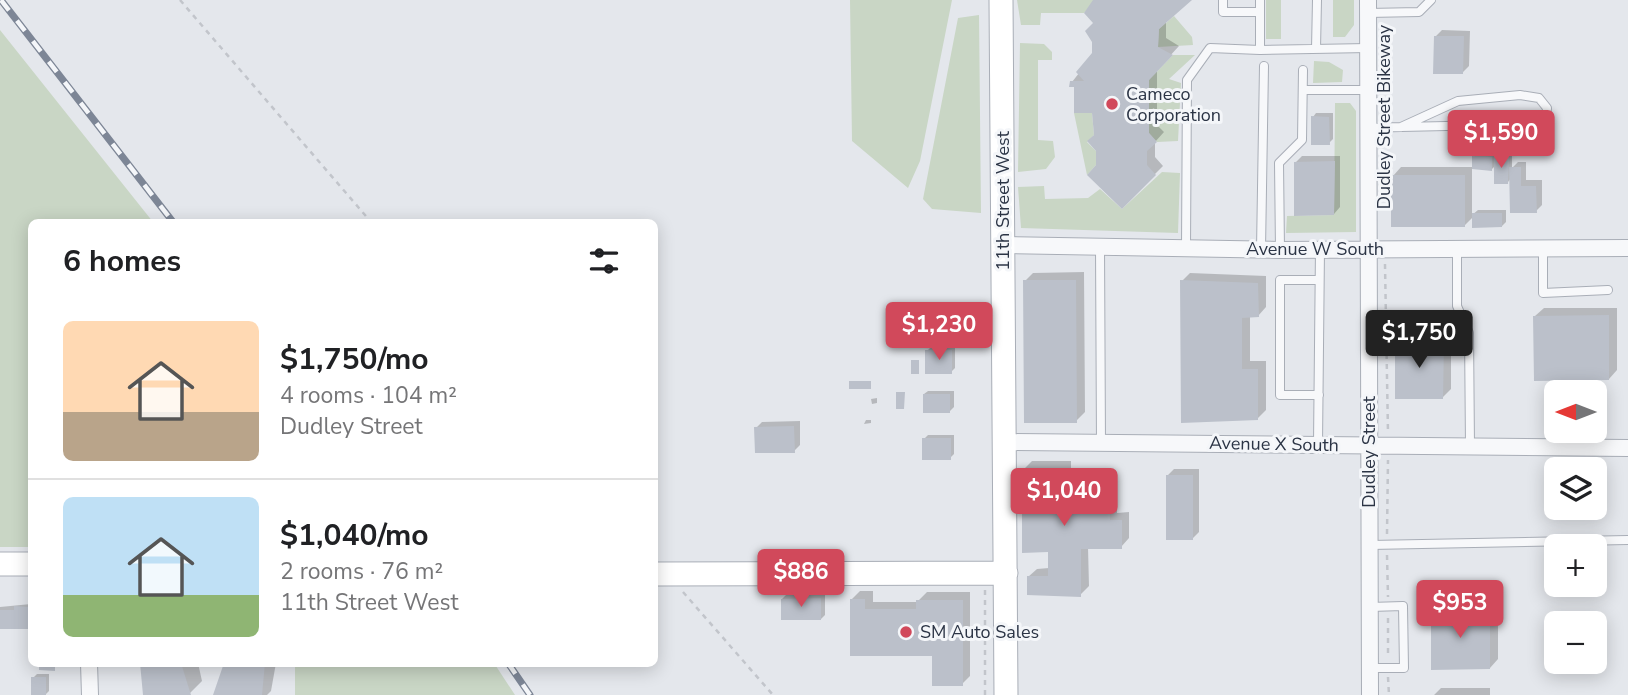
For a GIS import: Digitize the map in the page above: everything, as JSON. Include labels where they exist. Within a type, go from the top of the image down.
[{"type":"main road","name":"11th Street West","points":[[1001,0],[1004,442],[995,573],[1006,695]]},
{"type":"main road","points":[[0,564],[28,564]]},
{"type":"main road","points":[[661,574],[995,573]]},
{"type":"street","name":"Dudley Street","points":[[1368,6],[1370,695]]},
{"type":"street","name":"Avenue W South","points":[[1003,245],[1280,250],[1628,248]]},
{"type":"street","name":"Avenue X South","points":[[1004,442],[1628,448]]},
{"type":"street","points":[[89,667],[90,695]]},
{"type":"lane","points":[[1223,0],[1223,12],[1260,12]]},
{"type":"lane","points":[[1260,0],[1260,50]]},
{"type":"lane","points":[[1317,0],[1317,49]]},
{"type":"lane","points":[[1368,6],[1419,12],[1431,0]]},
{"type":"lane","points":[[1186,247],[1187,80],[1210,48],[1368,48]]},
{"type":"lane","points":[[1261,249],[1264,66]]},
{"type":"lane","points":[[1280,250],[1279,163],[1302,140],[1303,70]]},
{"type":"lane","points":[[1303,90],[1368,90]]},
{"type":"lane","points":[[1368,128],[1534,124],[1546,118],[1547,108],[1539,98],[1520,95],[1458,101],[1401,127]]},
{"type":"lane","points":[[1100,246],[1101,443]]},
{"type":"lane","points":[[1543,248],[1543,293],[1608,290]]},
{"type":"lane","points":[[1318,444],[1320,249]]},
{"type":"lane","points":[[1457,249],[1457,306],[1469,333],[1470,447]]},
{"type":"lane","points":[[1319,280],[1280,280],[1280,395],[1319,395]]},
{"type":"lane","points":[[1370,545],[1628,540]]},
{"type":"lane","points":[[1370,607],[1403,606],[1404,643],[1404,668],[1370,668]]},
{"type":"path","points":[[180,0],[368,219]]},
{"type":"path","points":[[1385,249],[1389,695]]},
{"type":"path","points":[[985,695],[995,573]]},
{"type":"path","points":[[661,574],[773,695]]},
{"type":"green space","points":[[850,0],[952,0],[920,161],[908,188],[852,141]]},
{"type":"green space","points":[[1017,0],[1093,0],[1093,3],[1084,13],[1041,13],[1040,25],[1021,25]]},
{"type":"green space","points":[[1266,0],[1281,0],[1281,39],[1266,39]]},
{"type":"green space","points":[[1333,0],[1354,0],[1354,25],[1345,37],[1333,37]]},
{"type":"green space","points":[[979,15],[981,213],[932,209],[923,199],[958,18]]},
{"type":"green space","points":[[1174,16],[1192,37],[1193,45],[1158,47],[1159,29]]},
{"type":"green space","points":[[0,30],[151,219],[28,219],[28,547],[0,547]]},
{"type":"green space","points":[[1020,43],[1044,44],[1052,52],[1052,60],[1038,60],[1038,140],[1053,141],[1055,157],[1046,169],[1018,172]]},
{"type":"green space","points":[[1173,55],[1195,55],[1169,79],[1181,83],[1178,141],[1157,142],[1149,133],[1149,80]]},
{"type":"green space","points":[[1314,61],[1329,62],[1343,70],[1342,82],[1313,83]]},
{"type":"green space","points":[[1335,103],[1350,103],[1356,111],[1356,232],[1286,233],[1287,216],[1334,215]]},
{"type":"green space","points":[[1074,113],[1092,113],[1094,135],[1087,142],[1096,151],[1096,165],[1087,175]]},
{"type":"green space","points":[[1162,172],[1180,173],[1178,233],[1021,228],[1018,187],[1044,186],[1045,199],[1088,198],[1100,189],[1122,209]]},
{"type":"green space","points":[[295,667],[497,667],[515,695],[295,695]]},
{"type":"building","name":"Cameco Corporation","points":[[1093,0],[1192,0],[1159,29],[1158,47],[1173,55],[1149,80],[1149,133],[1157,142],[1147,151],[1147,165],[1156,175],[1122,209],[1087,175],[1096,165],[1096,151],[1087,141],[1094,135],[1092,113],[1074,113],[1074,87],[1069,87],[1070,81],[1084,81],[1076,72],[1092,53],[1092,42],[1085,31],[1093,23],[1084,13]]},
{"type":"building","points":[[1434,36],[1464,36],[1463,74],[1433,74]]},
{"type":"building","points":[[1311,116],[1329,117],[1330,145],[1311,145]]},
{"type":"building","points":[[1472,156],[1492,157],[1492,171],[1472,169]]},
{"type":"building","points":[[1494,157],[1509,157],[1508,184],[1494,184]]},
{"type":"building","points":[[1335,161],[1334,215],[1294,216],[1294,162]]},
{"type":"building","points":[[1509,167],[1521,167],[1521,186],[1536,186],[1537,213],[1510,213]]},
{"type":"building","points":[[1391,175],[1465,175],[1465,227],[1391,227]]},
{"type":"building","points":[[1472,213],[1502,213],[1502,227],[1472,228]]},
{"type":"building","points":[[1023,280],[1076,280],[1077,423],[1024,423]]},
{"type":"building","points":[[1180,280],[1258,283],[1259,317],[1242,318],[1242,369],[1258,369],[1258,420],[1181,423]]},
{"type":"building","points":[[1609,315],[1609,380],[1534,381],[1533,316]]},
{"type":"building","points":[[1395,342],[1444,342],[1443,399],[1395,399]]},
{"type":"building","points":[[925,350],[952,350],[952,374],[925,374]]},
{"type":"building","points":[[911,360],[919,360],[919,374],[911,374]]},
{"type":"building","points":[[849,381],[871,381],[871,389],[849,389]]},
{"type":"building","points":[[896,392],[905,392],[904,409],[896,409]]},
{"type":"building","points":[[923,394],[950,394],[950,413],[923,413]]},
{"type":"building","points":[[794,426],[795,453],[755,453],[754,427]]},
{"type":"building","points":[[922,438],[951,438],[951,460],[922,460]]},
{"type":"building","points":[[1022,469],[1063,469],[1063,484],[1109,484],[1110,520],[1122,520],[1122,549],[1081,549],[1081,597],[1027,595],[1027,576],[1048,576],[1048,552],[1022,553]]},
{"type":"building","points":[[1166,475],[1193,475],[1193,540],[1166,540]]},
{"type":"building","points":[[821,598],[821,620],[781,620],[781,599]]},
{"type":"building","name":"SM Auto Sales","points":[[850,599],[865,599],[865,609],[916,609],[916,600],[963,600],[963,686],[932,686],[932,656],[850,656]]},
{"type":"building","points":[[14,606],[28,607],[28,629],[0,629],[0,610],[14,610]]},
{"type":"building","points":[[1490,611],[1490,669],[1431,670],[1431,612]]},
{"type":"building","points":[[39,667],[55,667],[55,671],[39,670]]},
{"type":"building","points":[[140,667],[182,667],[191,695],[143,695]]},
{"type":"building","points":[[223,667],[265,667],[262,695],[213,695]]},
{"type":"building","points":[[31,677],[46,677],[46,695],[31,695]]},
{"type":"railway","points":[[1,0],[171,219]]},
{"type":"railway","points":[[511,667],[530,695]]},
{"type":"place","name":"Cameco Corporation","points":[[1112,104]]},
{"type":"place","name":"SM Auto Sales","points":[[906,632]]}]
